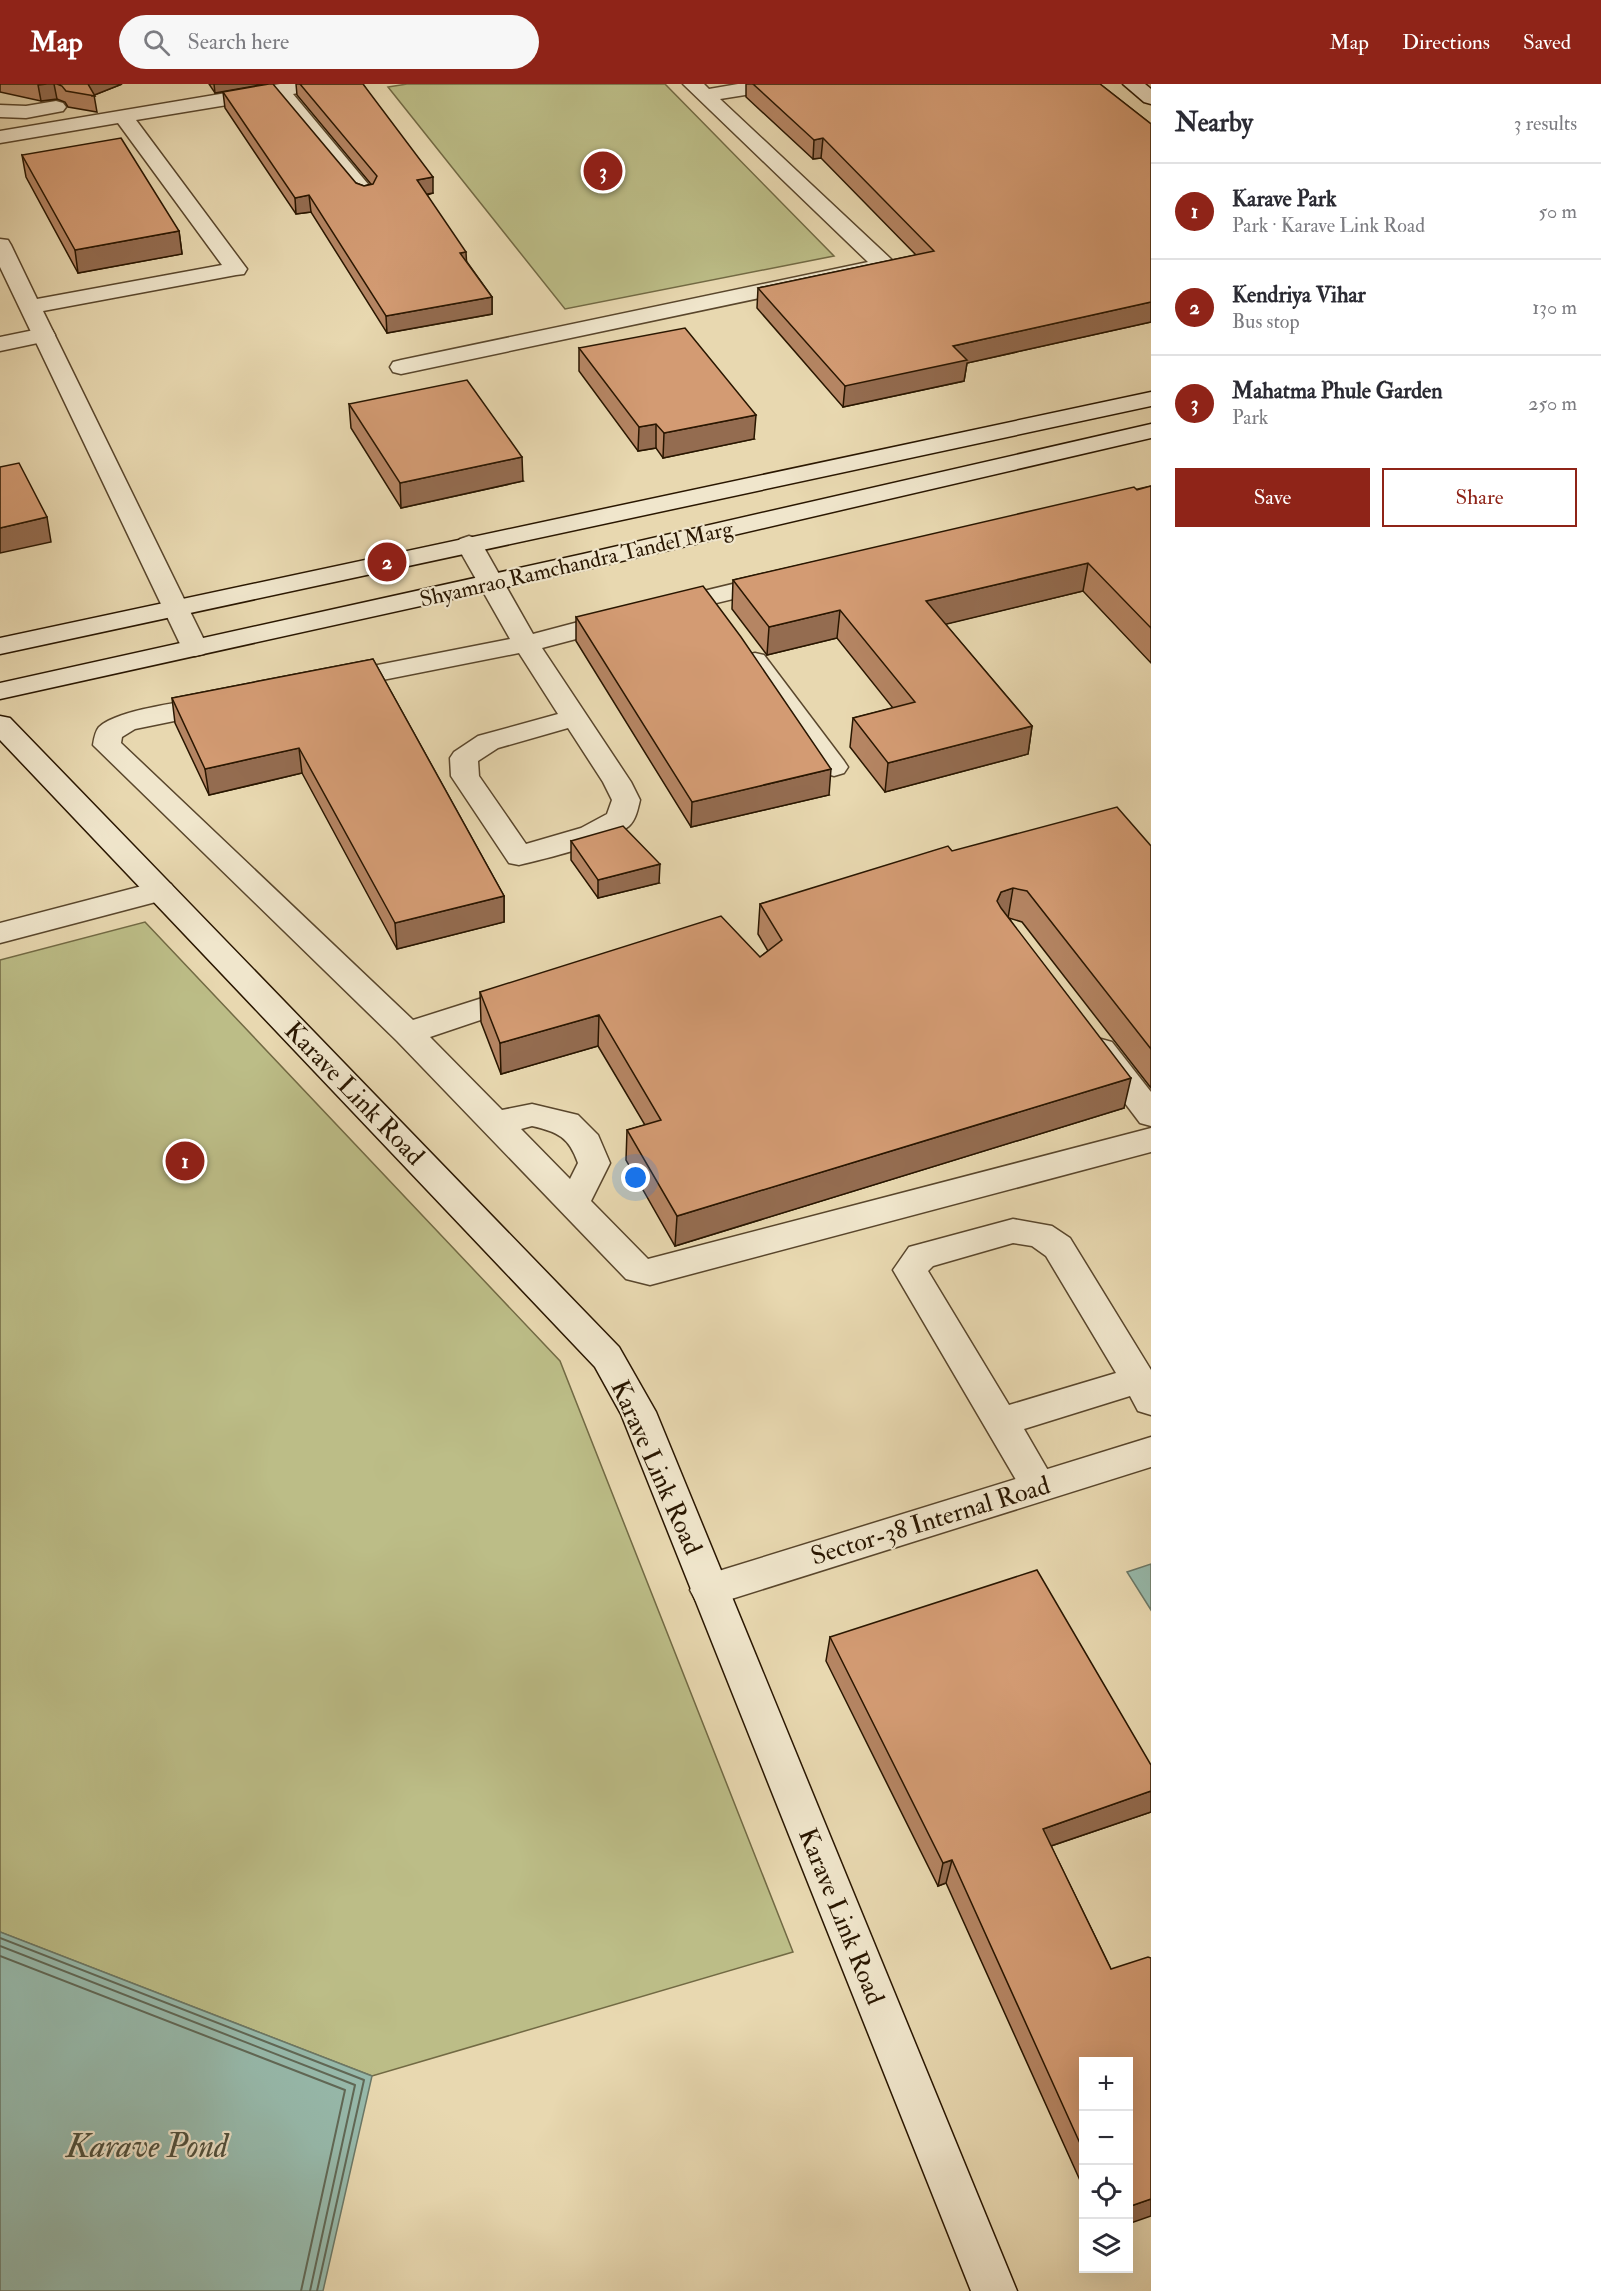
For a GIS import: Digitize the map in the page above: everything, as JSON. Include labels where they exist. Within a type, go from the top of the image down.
[{"type":"street","points":[[0,137],[123,117],[168,99],[280,90],[317,84]]},
{"type":"street","points":[[699,90],[776,84]]},
{"type":"street","points":[[1133,84],[1151,98]]},
{"type":"street","points":[[280,90],[366,194]]},
{"type":"street","points":[[402,367],[884,265],[699,90]]},
{"type":"street","points":[[0,111],[26,112],[72,105]]},
{"type":"street","points":[[30,307],[236,269],[123,117]]},
{"type":"street","points":[[0,245],[195,648]]},
{"type":"street","points":[[0,344],[44,335]]},
{"type":"street","name":"Shyamrao Ramchandra Tandel Marg","points":[[0,646],[1151,399]]},
{"type":"street","name":"Shyamrao Ramchandra Tandel Marg","points":[[0,691],[492,582],[1151,431]]},
{"type":"street","points":[[469,544],[526,644],[626,800],[620,819],[591,834],[519,856],[465,776],[464,758],[488,741],[573,718]]},
{"type":"street","points":[[314,685],[714,606],[800,576]]},
{"type":"street","points":[[742,644],[834,767]]},
{"type":"street","points":[[243,699],[126,722],[109,733],[108,745],[408,1033],[638,1270],[650,1272],[1151,1140]]},
{"type":"street","name":"Karave Link Road","points":[[0,723],[607,1357],[638,1412],[994,2291]]},
{"type":"street","points":[[0,933],[161,891]]},
{"type":"street","points":[[408,1033],[554,984]]},
{"type":"street","points":[[1087,1032],[1151,1116]]},
{"type":"street","points":[[495,1123],[532,1115],[567,1123],[587,1143],[594,1163],[573,1205]]},
{"type":"street","points":[[1001,1422],[1144,1391],[1058,1247],[1040,1235],[1013,1231],[921,1256],[910,1270],[1039,1486]]},
{"type":"street","name":"Sector-38 Internal Road","points":[[710,1590],[1151,1452]]},
{"type":"green space","points":[[407,84],[665,84],[834,256],[565,309],[388,87]]},
{"type":"green space","points":[[145,922],[560,1361],[793,1952],[372,2076],[0,1932],[0,960]]},
{"type":"water","points":[[1151,1564],[1151,1610],[1127,1572]]},
{"type":"water","name":"Karave Pond","points":[[0,1932],[372,2076],[323,2291],[0,2291]]},
{"type":"building","points":[[57,84],[88,84],[95,96],[66,91]]},
{"type":"building","points":[[273,84],[356,183],[364,186],[373,184],[377,176],[300,84],[363,84],[433,177],[417,180],[466,252],[460,253],[492,297],[386,316],[309,195],[295,198],[223,92]]},
{"type":"building","points":[[753,84],[1100,84],[1151,124],[1151,302],[953,346],[967,360],[845,386],[758,288],[934,251],[823,138],[814,140]]},
{"type":"building","points":[[121,138],[179,231],[75,250],[22,155]]},
{"type":"building","points":[[685,328],[756,415],[664,433],[656,424],[639,427],[579,348]]},
{"type":"building","points":[[467,380],[522,457],[400,483],[349,404]]},
{"type":"building","points":[[19,463],[47,517],[0,528],[0,467]]},
{"type":"building","points":[[1151,486],[1151,628],[1088,563],[926,601],[1032,726],[888,763],[853,718],[915,702],[840,610],[769,627],[733,580],[1134,487],[1137,490]]},
{"type":"building","points":[[703,586],[741,637],[831,769],[692,802],[576,617]]},
{"type":"building","points":[[373,659],[504,896],[395,923],[299,748],[205,769],[172,698]]},
{"type":"building","points":[[1117,807],[1151,846],[1151,1049],[1027,891],[1013,888],[1001,892],[997,901],[1131,1078],[677,1216],[627,1130],[661,1120],[599,1015],[500,1043],[480,992],[721,916],[760,957],[782,940],[760,904],[948,846],[952,851]]},
{"type":"building","points":[[623,826],[660,864],[598,880],[571,841]]},
{"type":"building","points":[[1037,1570],[1151,1765],[1151,1791],[1043,1829],[1111,1969],[1151,1958],[1151,2199],[1133,2205],[1133,2057],[1079,2057],[1079,2141],[952,1860],[943,1863],[830,1637]]},
{"type":"place","name":"Mahatma Phule Garden","points":[[603,171]]},
{"type":"place","name":"Kendriya Vihar","points":[[387,562]]},
{"type":"place","name":"Karave Park","points":[[185,1161]]}]
